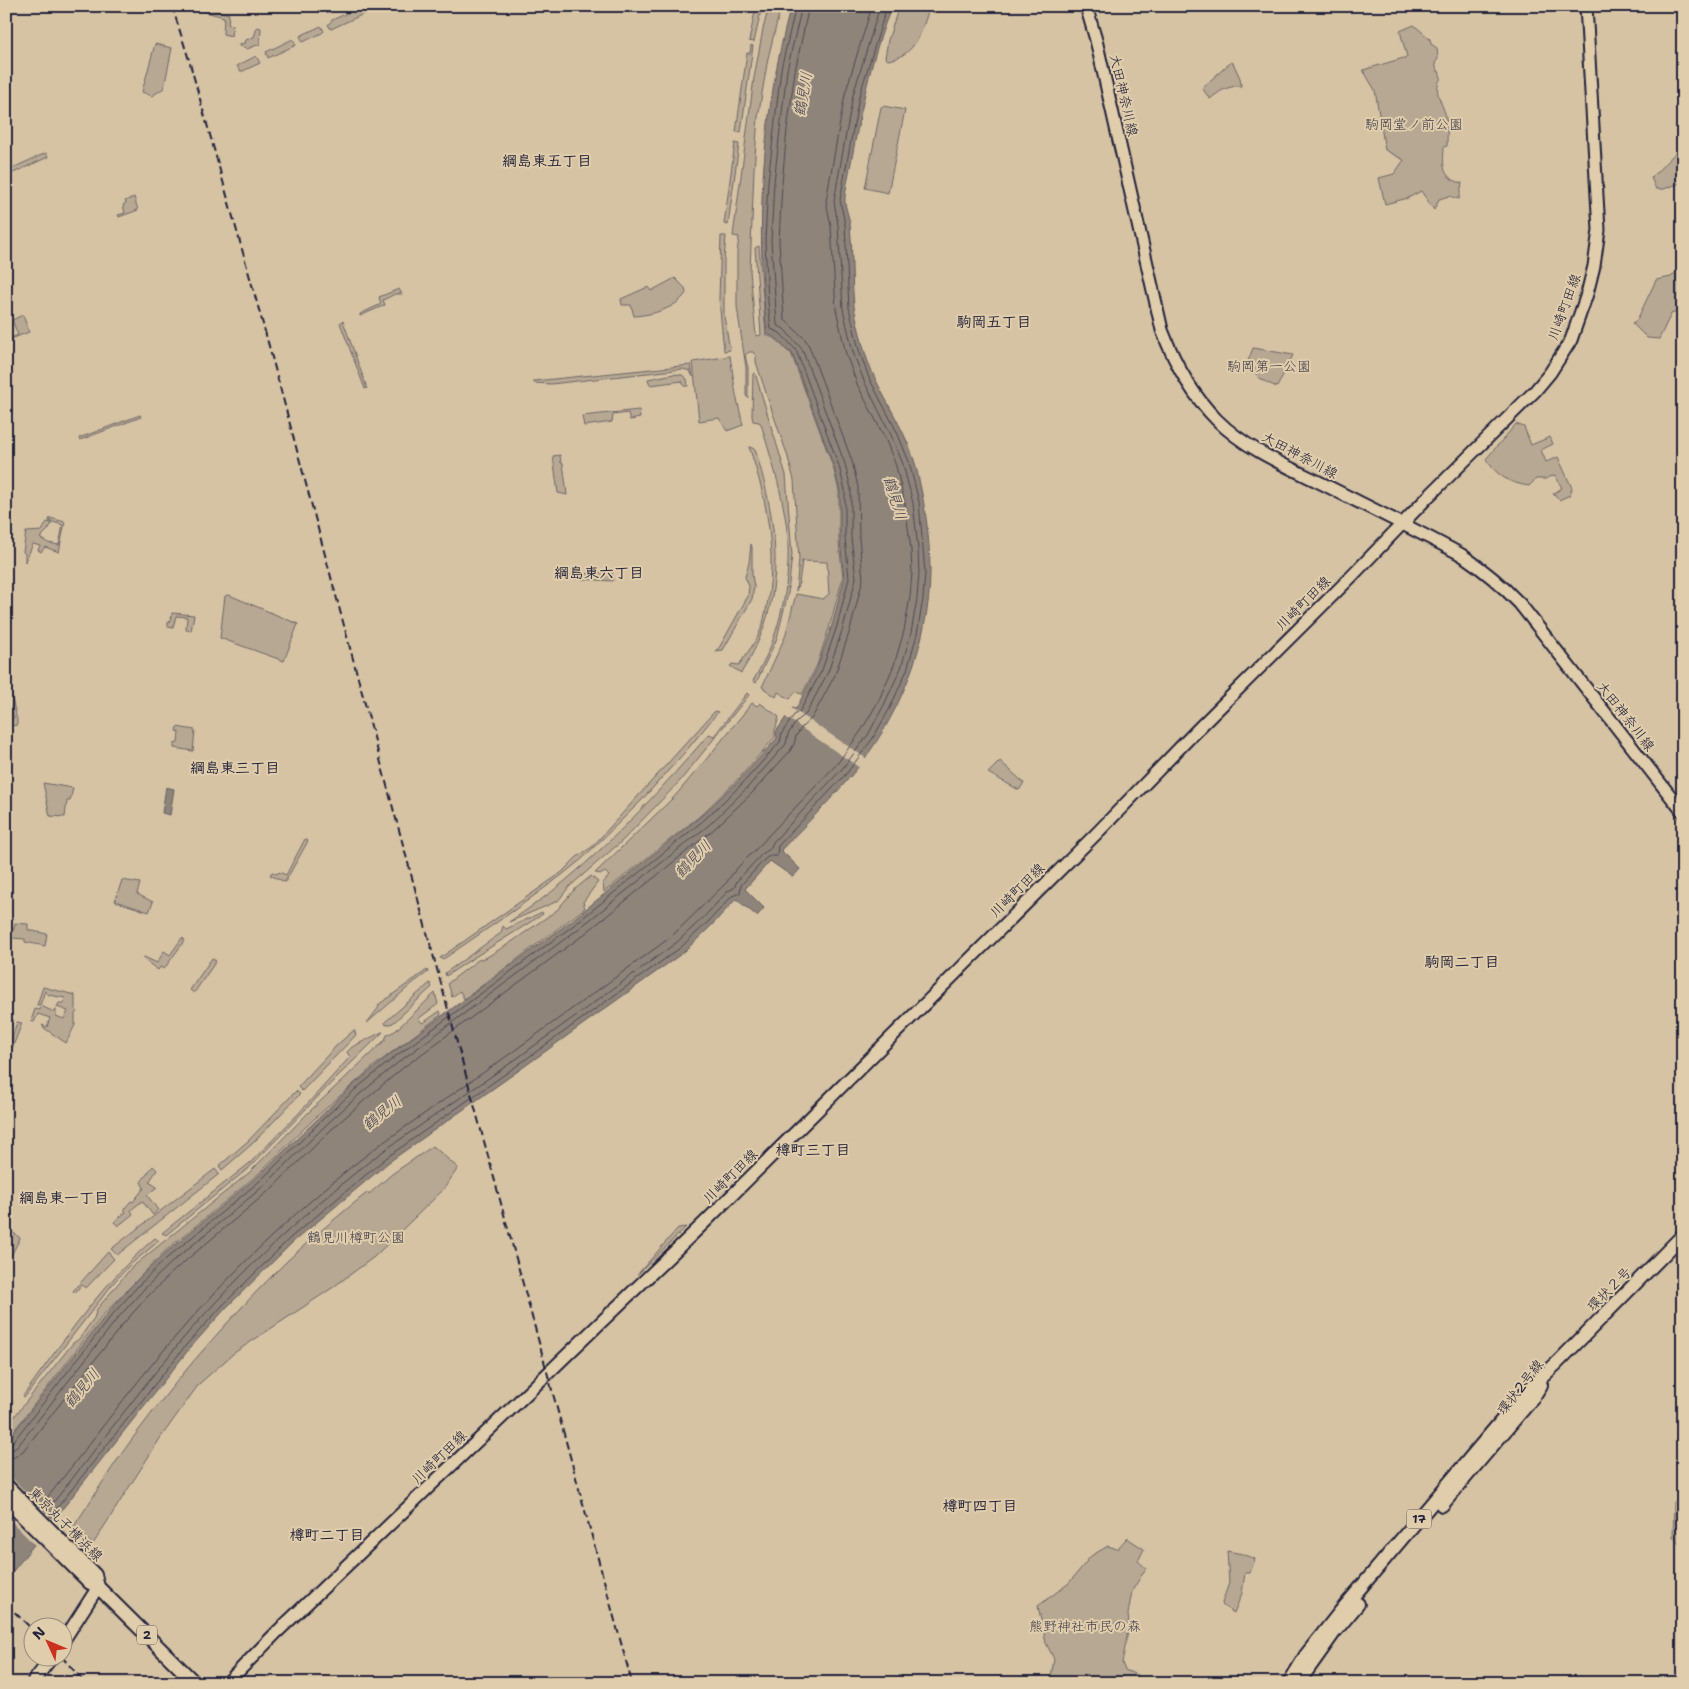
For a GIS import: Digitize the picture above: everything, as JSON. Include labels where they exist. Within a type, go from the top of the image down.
[{"type":"main road","name":"大田神奈川線","points":[[1086,6],[1098,49],[1162,330],[1173,359],[1203,406],[1218,421],[1245,442],[1284,464],[1462,555],[1486,571],[1520,604],[1683,812]]},
{"type":"main road","name":"川崎町田線","points":[[227,1683],[277,1632],[523,1398],[704,1222],[1100,829],[1530,397],[1550,373],[1569,343],[1587,294],[1594,266],[1599,230],[1586,6]]},
{"type":"main road","name":"環状２号","points":[[1557,1363],[1683,1235]]},
{"type":"main road","name":"環状2号線","points":[[1289,1683],[1306,1655],[1340,1612],[1525,1393],[1557,1363]]},
{"type":"main road","name":"環状2号線","points":[[1298,1683],[1333,1634],[1532,1399],[1557,1363]]},
{"type":"main road","name":"東京丸子横浜線","points":[[6,1485],[94,1582]]},
{"type":"main road","name":"東京丸子横浜線","points":[[6,1500],[94,1582],[195,1683]]},
{"type":"main road","points":[[72,1624],[94,1582]]},
{"type":"main road","points":[[32,1683],[45,1666]]},
{"type":"green space","points":[[363,6],[381,6],[331,29],[328,25],[332,20]]},
{"type":"green space","points":[[756,6],[762,6],[754,42],[749,41]]},
{"type":"green space","points":[[769,6],[781,6],[768,58],[758,117],[750,271],[756,336],[761,335],[755,248],[759,246],[766,335],[776,339],[791,353],[833,467],[839,491],[839,543],[843,577],[817,665],[802,694],[795,692],[790,699],[778,692],[776,697],[762,687],[785,637],[796,594],[823,599],[829,594],[827,562],[802,561],[796,591],[799,559],[794,480],[756,362],[756,356],[753,352],[745,355],[748,368],[748,398],[746,396],[746,368],[737,307],[737,253],[739,237],[733,236],[754,78]]},
{"type":"green space","points":[[899,6],[930,6],[921,32],[912,47],[906,53],[888,60],[885,58],[888,40]]},
{"type":"green space","points":[[203,7],[229,14],[228,24],[233,25],[231,36],[223,34],[224,17],[202,11]]},
{"type":"green space","name":"駒岡堂ノ前公園","points":[[1414,25],[1437,48],[1438,59],[1435,63],[1441,78],[1438,93],[1447,124],[1447,146],[1444,147],[1444,165],[1450,178],[1462,183],[1459,199],[1449,196],[1439,199],[1434,210],[1421,191],[1408,198],[1385,204],[1379,178],[1394,174],[1404,160],[1385,150],[1375,90],[1363,70],[1407,57],[1400,31]]},
{"type":"green space","points":[[321,26],[324,31],[322,33],[303,42],[300,36]]},
{"type":"green space","points":[[257,27],[261,28],[260,44],[247,49],[239,46],[239,44],[245,43],[246,40],[254,37]]},
{"type":"green space","points":[[293,39],[296,45],[268,58],[266,52]]},
{"type":"green space","points":[[155,44],[172,48],[164,88],[152,96],[142,92]]},
{"type":"green space","points":[[751,45],[753,46],[741,132],[736,132],[747,53],[750,53]]},
{"type":"green space","points":[[256,56],[260,63],[240,71],[237,66]]},
{"type":"green space","points":[[1231,62],[1240,78],[1241,86],[1224,90],[1210,99],[1202,88]]},
{"type":"green space","points":[[881,107],[905,110],[888,193],[865,188]]},
{"type":"green space","points":[[735,143],[739,144],[728,225],[724,224]]},
{"type":"green space","points":[[1683,150],[1683,182],[1664,189],[1656,189],[1651,178],[1677,151]]},
{"type":"green space","points":[[46,153],[48,157],[11,174],[8,170]]},
{"type":"green space","points":[[134,197],[138,210],[119,217],[118,215],[125,213],[123,205],[126,203],[125,201]]},
{"type":"green space","points":[[721,236],[726,236],[724,316],[730,350],[724,351],[719,299]]},
{"type":"green space","points":[[1683,267],[1683,310],[1671,314],[1659,339],[1647,338],[1632,323],[1637,320],[1656,280],[1671,277]]},
{"type":"green space","points":[[675,278],[685,288],[686,293],[682,299],[670,307],[655,313],[634,316],[631,305],[622,305],[621,299],[648,287],[651,291]]},
{"type":"green space","points":[[399,289],[402,294],[395,294],[383,300],[385,305],[360,316],[360,314],[381,304],[379,297]]},
{"type":"green space","points":[[23,315],[29,332],[6,341],[6,333],[8,339],[18,335],[12,320]]},
{"type":"green space","points":[[343,321],[367,388],[365,389],[340,323]]},
{"type":"green space","name":"駒岡第一公園","points":[[1253,348],[1293,355],[1277,387],[1262,380],[1254,371],[1248,361]]},
{"type":"green space","points":[[730,356],[743,425],[727,431],[719,418],[699,421],[693,362]]},
{"type":"green space","points":[[691,365],[693,377],[690,371],[683,369],[551,384],[534,383],[534,381]]},
{"type":"green space","points":[[755,373],[786,475],[792,555],[788,593],[777,638],[756,683],[753,681],[772,643],[782,608],[787,577],[788,546],[785,516],[774,470],[761,424],[753,421],[752,416],[753,374]]},
{"type":"green space","points":[[674,374],[682,375],[687,379],[688,386],[684,386],[682,381],[650,385],[648,379]]},
{"type":"green space","points":[[639,410],[640,418],[630,420],[628,413],[613,415],[612,422],[584,426],[582,416]]},
{"type":"green space","points":[[140,415],[141,417],[80,440],[79,438]]},
{"type":"green space","points":[[1516,424],[1524,427],[1531,445],[1550,437],[1553,444],[1541,450],[1546,462],[1558,457],[1572,488],[1570,495],[1559,500],[1553,494],[1562,488],[1555,475],[1545,479],[1536,479],[1529,486],[1504,478],[1490,465],[1486,459]]},
{"type":"green space","points":[[749,447],[755,449],[770,507],[775,563],[773,591],[767,618],[756,645],[741,673],[730,666],[732,664],[739,665],[759,634],[766,610],[771,569],[769,527],[761,487]]},
{"type":"green space","points":[[560,455],[561,463],[563,463],[567,495],[558,493],[553,456]]},
{"type":"green space","points":[[50,518],[65,522],[59,552],[45,547],[41,552],[38,550],[40,546],[33,544],[25,562],[25,554],[23,552],[26,532],[42,531],[47,522],[52,523],[40,538],[48,543],[59,545],[63,525],[49,521]]},
{"type":"green space","points":[[751,544],[754,587],[752,599],[723,650],[715,651],[719,648],[748,596],[749,586],[745,577]]},
{"type":"green space","points":[[612,571],[613,581],[564,578],[564,576]]},
{"type":"green space","points":[[229,595],[298,624],[284,661],[220,638],[225,596]]},
{"type":"green space","points":[[172,613],[194,615],[191,631],[186,630],[187,617],[176,616],[173,628],[168,627]]},
{"type":"green space","points":[[6,685],[9,685],[17,725],[6,727],[6,721],[14,718],[6,695]]},
{"type":"green space","points":[[747,693],[749,695],[680,781],[622,841],[569,887],[558,901],[509,922],[558,887],[604,847],[658,792],[709,734],[714,736]]},
{"type":"green space","points":[[752,703],[757,706],[760,703],[779,717],[775,737],[739,778],[701,815],[604,892],[603,883],[609,876],[605,872],[602,874],[595,873],[675,796]]},
{"type":"green space","points":[[715,711],[718,712],[686,751],[640,802],[583,858],[516,909],[442,960],[440,958],[561,873],[577,857],[592,847]]},
{"type":"green space","points":[[177,727],[195,730],[193,751],[174,748],[174,744],[178,743],[179,732],[176,731]]},
{"type":"green space","points":[[1000,761],[1024,783],[1019,790],[988,773]]},
{"type":"green space","points":[[43,783],[73,788],[70,801],[67,801],[65,817],[50,816]]},
{"type":"green space","points":[[305,839],[308,841],[285,882],[270,875],[272,872],[277,874],[279,872],[286,875]]},
{"type":"green space","points":[[591,876],[598,882],[583,902],[585,908],[464,999],[460,991],[452,997],[448,983],[478,960],[487,957],[510,943],[557,910],[574,890]]},
{"type":"green space","points":[[122,880],[140,883],[137,894],[153,902],[149,912],[115,901]]},
{"type":"green space","points":[[542,912],[543,914],[446,976],[445,973],[501,933],[503,926],[506,929]]},
{"type":"green space","points":[[15,923],[28,924],[28,930],[47,934],[45,946],[25,942],[25,939],[12,938],[6,953],[6,939],[8,939],[10,929],[14,929]]},
{"type":"green space","points":[[182,938],[185,940],[164,969],[160,967],[158,970],[143,959],[144,957],[157,963],[164,951],[170,955]]},
{"type":"green space","points":[[212,958],[216,961],[194,993],[190,990]]},
{"type":"green space","points":[[427,970],[428,972],[367,1023],[379,1007],[378,1005]]},
{"type":"green space","points":[[430,983],[432,987],[393,1023],[386,1025],[385,1022]]},
{"type":"green space","points":[[43,987],[75,995],[75,1009],[77,1011],[75,1014],[75,1025],[66,1043],[42,1025],[47,1027],[50,1018],[38,1014],[34,1022],[31,1021],[35,1009],[40,1010],[41,1006],[54,1012],[56,1009],[56,1016],[64,1019],[68,1011],[57,1007],[59,1003],[64,1003],[65,998],[49,995],[45,991],[40,1005],[37,1005]]},
{"type":"green space","points":[[435,993],[438,1004],[418,1019],[423,1023],[440,1011],[441,1015],[375,1065],[315,1118],[258,1174],[163,1253],[104,1314],[6,1441],[6,1427],[73,1343],[79,1339],[94,1318],[97,1309],[131,1268],[250,1172],[309,1112],[385,1040],[387,1035],[395,1031]]},
{"type":"green space","points":[[17,1022],[22,1023],[8,1059],[6,1058],[6,1041],[11,1041]]},
{"type":"green space","points":[[354,1030],[356,1035],[302,1091],[298,1087],[336,1046]]},
{"type":"green space","points":[[382,1032],[250,1167],[166,1235],[162,1233],[251,1162],[350,1057],[347,1052],[352,1047]]},
{"type":"green space","points":[[296,1091],[300,1094],[252,1144],[222,1170],[219,1166],[248,1141]]},
{"type":"green space","name":"鶴見川樽町公園","points":[[433,1146],[458,1168],[443,1190],[374,1257],[332,1288],[234,1353],[199,1384],[161,1437],[93,1544],[72,1529],[123,1451],[159,1404],[212,1340],[249,1300],[287,1261],[337,1217],[368,1192],[369,1194],[392,1174]]},
{"type":"green space","points":[[153,1166],[157,1170],[149,1182],[157,1187],[147,1195],[158,1210],[153,1215],[142,1201],[131,1210],[133,1214],[118,1226],[114,1222],[126,1212],[124,1209],[131,1201],[133,1202],[144,1188],[141,1182]]},
{"type":"green space","points":[[215,1169],[219,1174],[117,1255],[111,1249]]},
{"type":"green space","points":[[6,1227],[20,1238],[6,1266]]},
{"type":"green space","points":[[686,1227],[637,1275],[678,1228]]},
{"type":"green space","points":[[155,1238],[159,1241],[131,1264],[115,1281],[25,1397],[23,1396],[84,1313],[118,1274]]},
{"type":"green space","points":[[108,1252],[114,1259],[86,1288],[81,1285],[75,1293],[73,1291]]},
{"type":"green space","points":[[1683,1494],[1683,1548],[1673,1538],[1674,1502]]},
{"type":"green space","name":"熊野神社市民の森","points":[[1127,1538],[1144,1549],[1138,1561],[1146,1568],[1132,1591],[1128,1614],[1129,1626],[1122,1663],[1125,1670],[1137,1675],[1139,1683],[1050,1683],[1054,1659],[1046,1643],[1038,1606],[1069,1583],[1091,1556],[1108,1546],[1117,1549]]},
{"type":"green space","points":[[1227,1551],[1243,1554],[1255,1559],[1250,1573],[1245,1573],[1242,1593],[1234,1613],[1223,1606],[1222,1603],[1229,1583]]},
{"type":"water","name":"鶴見川","points":[[791,6],[892,6],[879,40],[869,76],[857,129],[845,200],[851,234],[854,306],[863,346],[874,376],[910,448],[921,490],[928,530],[930,572],[924,626],[908,681],[896,707],[867,756],[825,805],[781,850],[800,869],[793,877],[770,861],[745,889],[764,908],[757,916],[736,899],[684,952],[389,1162],[293,1242],[226,1308],[190,1348],[6,1580],[6,1442],[109,1311],[164,1254],[259,1175],[353,1085],[393,1052],[571,921],[701,816],[739,780],[777,738],[776,732],[792,708],[796,709],[817,668],[832,625],[844,579],[840,539],[840,491],[834,467],[792,353],[776,338],[767,334],[763,293],[762,210],[767,128],[781,46]]},
{"type":"water","points":[[166,787],[174,789],[170,815],[162,813]]},
{"type":"pier","points":[[790,707],[867,759],[860,768],[784,716]]},
{"type":"pier","points":[[6,1472],[55,1522],[36,1546],[6,1516]]},
{"type":"railway","points":[[172,6],[189,60],[266,335],[632,1683]]},
{"type":"railway","points":[[6,1604],[22,1619]]},
{"type":"railway","points":[[70,1666],[85,1683]]},
{"type":"district","name":"綱島東五丁目","points":[[547,161]]},
{"type":"district","name":"駒岡五丁目","points":[[994,322]]},
{"type":"district","name":"綱島東六丁目","points":[[599,573]]},
{"type":"district","name":"綱島東三丁目","points":[[235,768]]},
{"type":"district","name":"駒岡二丁目","points":[[1462,962]]},
{"type":"district","name":"樽町三丁目","points":[[813,1150]]},
{"type":"district","name":"綱島東一丁目","points":[[64,1198]]},
{"type":"district","name":"樽町四丁目","points":[[980,1506]]},
{"type":"district","name":"樽町二丁目","points":[[327,1535]]}]
